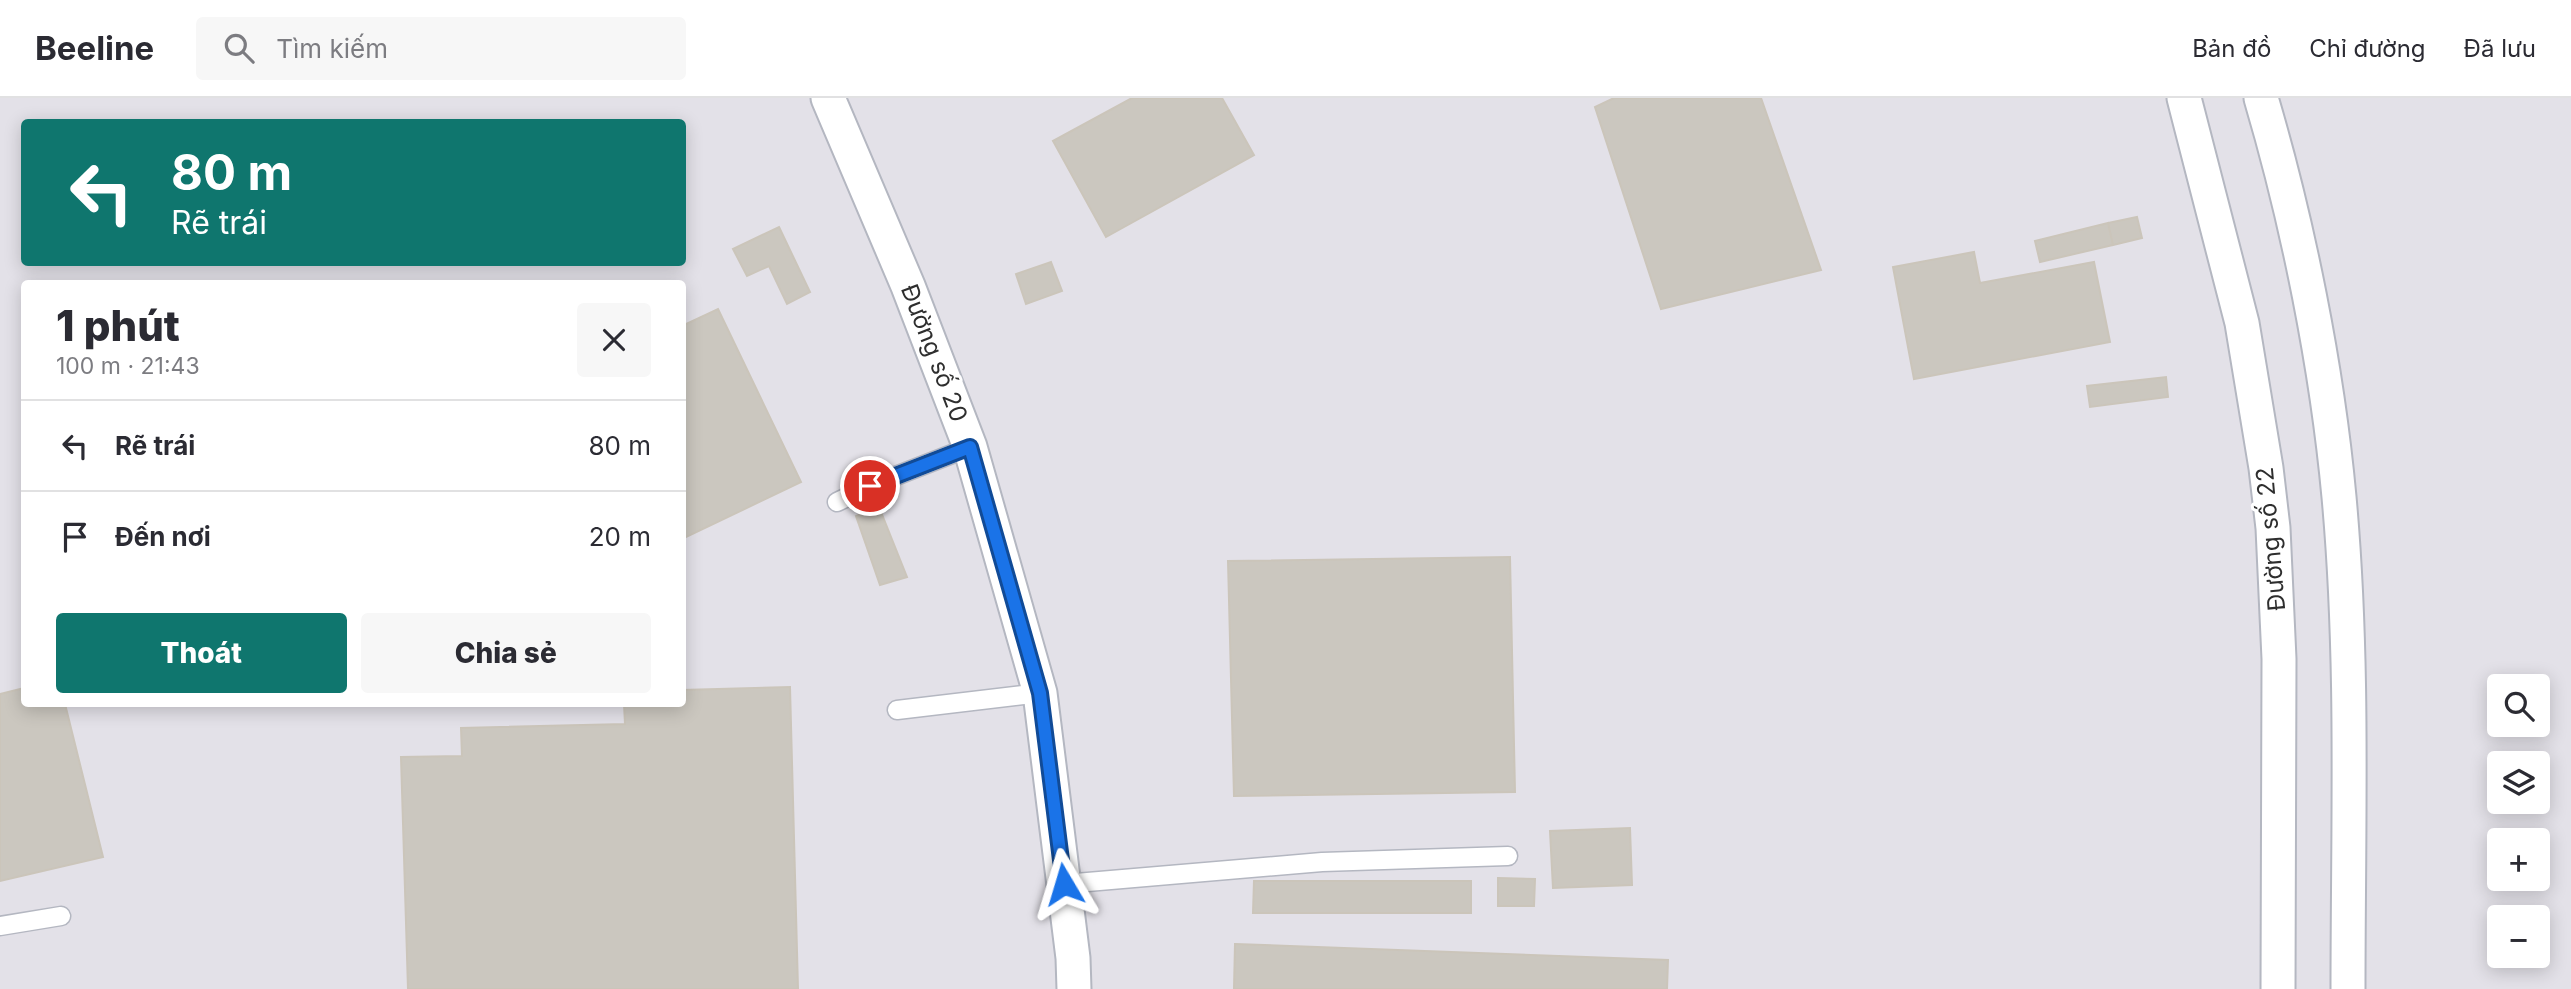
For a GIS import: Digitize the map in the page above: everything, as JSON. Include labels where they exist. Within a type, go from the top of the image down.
[{"type":"street","name":"Đường số 20","points":[[828,98],[908,286],[970,447],[1040,693],[1073,958],[1074,989]]},
{"type":"street","name":"Đường số 22","points":[[2184,98],[2242,323],[2273,528],[2279,659],[2278,989]]},
{"type":"street","points":[[2261,98],[2284,184],[2303,273],[2331,429],[2339,496],[2347,633],[2348,989]]},
{"type":"lane","points":[[837,502],[870,486],[970,447]]},
{"type":"lane","points":[[897,710],[1040,693]]},
{"type":"lane","points":[[1064,884],[1322,862],[1508,856]]},
{"type":"lane","points":[[0,926],[61,916]]},
{"type":"shaded area","points":[[0,98],[2571,98],[2571,989],[0,989]]},
{"type":"building","points":[[1132,98],[1222,98],[1254,155],[1106,237],[1053,141]]},
{"type":"building","points":[[1614,98],[1761,98],[1821,270],[1661,309],[1595,107]]},
{"type":"building","points":[[2137,217],[2142,238],[2113,245],[2108,223]]},
{"type":"building","points":[[2108,223],[2113,245],[2040,262],[2035,241]]},
{"type":"building","points":[[779,227],[810,292],[787,304],[769,266],[747,276],[733,249]]},
{"type":"building","points":[[1974,252],[1980,283],[2094,262],[2110,342],[1914,379],[1893,267]]},
{"type":"building","points":[[1051,262],[1062,291],[1026,304],[1016,274]]},
{"type":"building","points":[[718,309],[801,482],[686,537],[686,324]]},
{"type":"building","points":[[2166,377],[2168,397],[2090,407],[2087,386]]},
{"type":"building","points":[[879,507],[907,577],[880,585],[856,516]]},
{"type":"building","points":[[1510,557],[1515,792],[1234,796],[1228,561]]},
{"type":"building","points":[[790,687],[798,989],[408,989],[401,757],[462,756],[461,728],[625,724],[624,707],[686,707],[686,690]]},
{"type":"building","points":[[21,689],[21,707],[66,707],[103,857],[0,881],[0,694]]},
{"type":"building","points":[[1630,828],[1632,885],[1553,888],[1550,831]]},
{"type":"building","points":[[1498,878],[1535,879],[1534,906],[1498,906]]},
{"type":"building","points":[[1254,881],[1471,881],[1471,913],[1253,913]]},
{"type":"building","points":[[1235,944],[1668,960],[1667,989],[1234,989]]},
{"type":"route","points":[[870,486],[970,447],[1040,693],[1064,884]]}]
